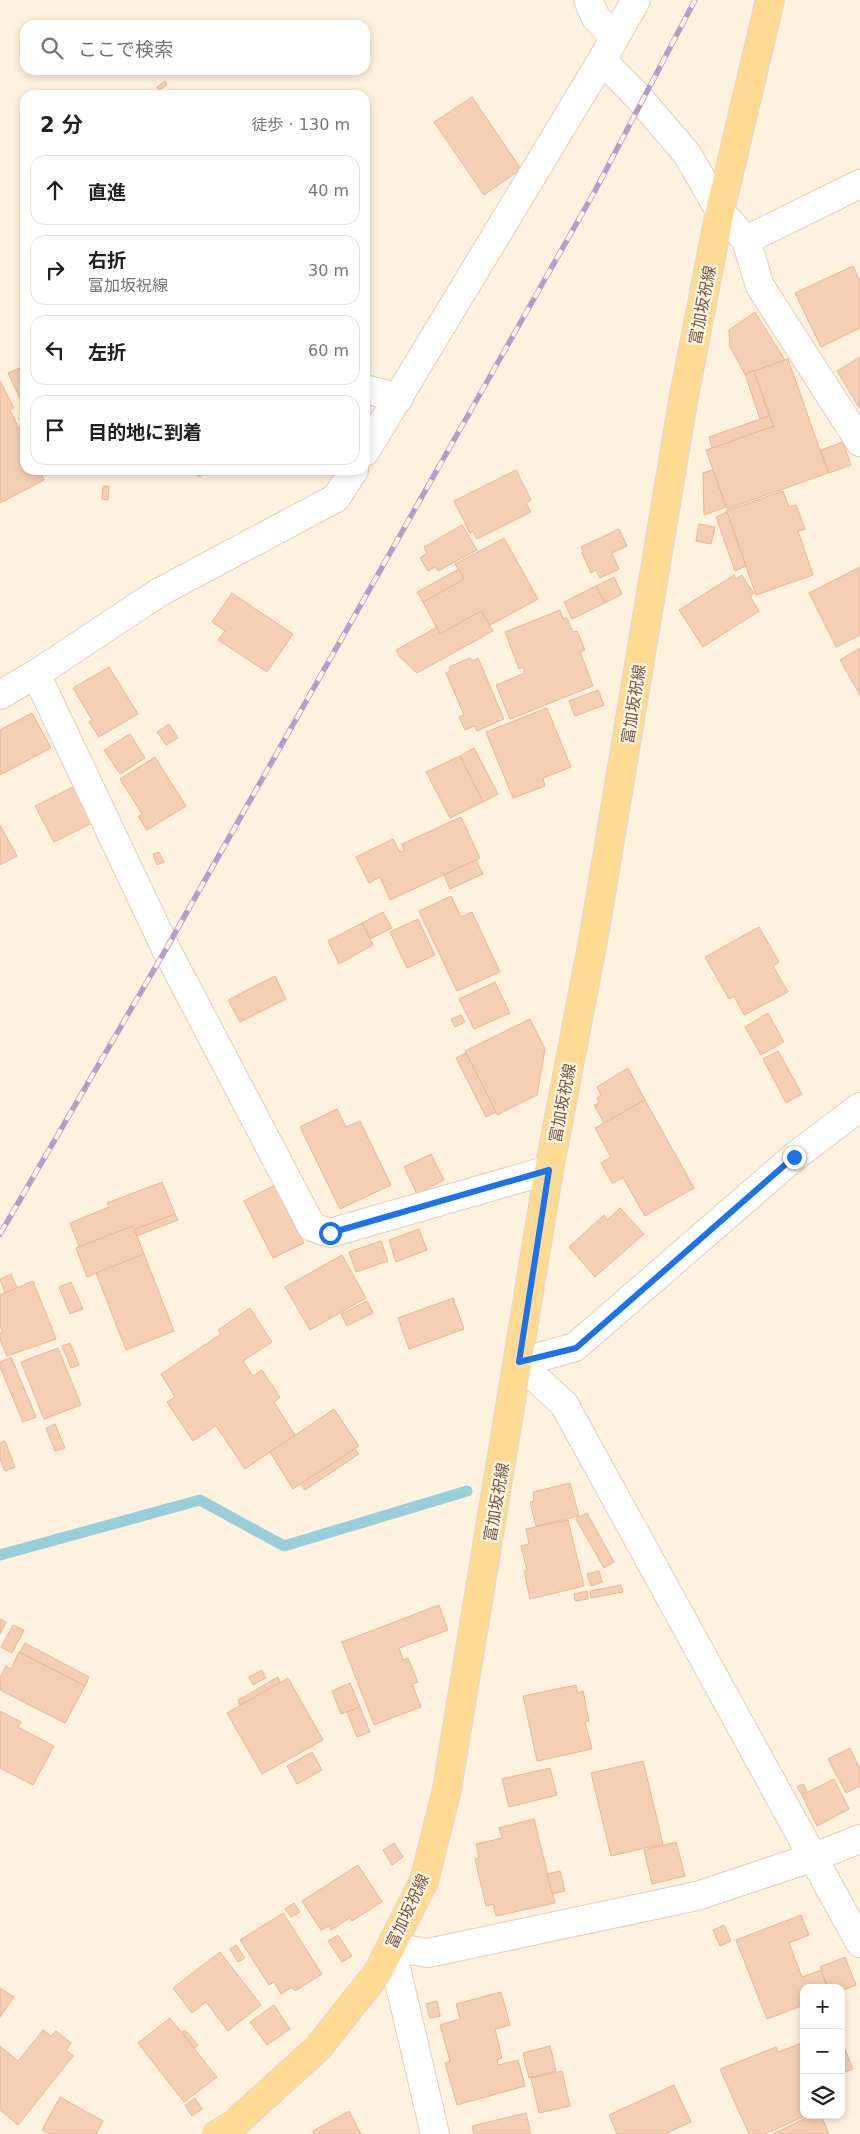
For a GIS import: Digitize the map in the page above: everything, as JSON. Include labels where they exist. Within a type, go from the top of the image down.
[{"type":"main road","name":"富加坂祝線","points":[[217,2134],[233,2125],[318,2048],[378,1972],[424,1881],[447,1790],[519,1362],[549,1170],[594,936],[683,401],[720,211],[770,0]]},
{"type":"street","points":[[588,0],[596,18],[615,37]]},
{"type":"street","points":[[370,444],[602,60],[636,0]]},
{"type":"street","points":[[602,60],[641,100],[687,154],[720,211],[746,240],[760,286],[860,442]]},
{"type":"street","points":[[746,240],[860,184]]},
{"type":"street","points":[[370,390],[399,398]]},
{"type":"street","points":[[0,695],[36,674],[158,593],[336,498],[351,475]]},
{"type":"street","points":[[36,674],[166,949],[312,1227],[330,1233],[549,1170]]},
{"type":"street","points":[[519,1362],[576,1348],[794,1157],[860,1107]]},
{"type":"street","points":[[519,1362],[564,1404],[860,1943]]},
{"type":"street","points":[[435,2134],[391,1947],[428,1952],[697,1896],[814,1857],[860,1839]]},
{"type":"building","points":[[165,81],[167,85],[159,90],[157,87]]},
{"type":"building","points":[[472,97],[521,169],[484,195],[434,122]]},
{"type":"building","points":[[853,266],[860,281],[860,328],[821,347],[795,293]]},
{"type":"building","points":[[755,312],[785,360],[745,374],[730,347],[729,330]]},
{"type":"building","points":[[860,357],[860,409],[837,371]]},
{"type":"building","points":[[788,359],[828,473],[727,509],[706,450],[774,426],[754,371]]},
{"type":"building","points":[[20,368],[20,399],[8,373]]},
{"type":"building","points":[[754,371],[769,416],[760,419],[745,374]]},
{"type":"building","points":[[0,381],[14,408],[10,410],[20,431],[20,475],[42,475],[44,480],[0,503]]},
{"type":"building","points":[[769,416],[774,426],[712,448],[709,437]]},
{"type":"building","points":[[843,442],[851,465],[829,473],[821,450]]},
{"type":"building","points":[[516,470],[531,500],[526,503],[531,512],[477,539],[473,531],[470,533],[454,501]]},
{"type":"building","points":[[713,470],[726,507],[704,515],[703,473]]},
{"type":"building","points":[[103,486],[109,486],[108,500],[102,499]]},
{"type":"building","points":[[783,491],[789,507],[796,505],[805,529],[798,531],[813,575],[756,595],[726,511]]},
{"type":"building","points":[[727,512],[746,566],[735,571],[716,517]]},
{"type":"building","points":[[699,524],[715,527],[711,544],[696,541]]},
{"type":"building","points":[[462,525],[477,550],[438,571],[435,567],[428,571],[420,558],[427,553],[424,547]]},
{"type":"building","points":[[619,529],[627,546],[612,553],[619,569],[600,578],[596,570],[591,573],[581,547]]},
{"type":"building","points":[[504,538],[538,599],[490,625],[481,611],[440,634],[423,602],[464,579],[455,564]]},
{"type":"building","points":[[860,567],[860,635],[836,647],[809,593]]},
{"type":"building","points":[[459,569],[464,579],[423,602],[417,592]]},
{"type":"building","points":[[734,575],[736,579],[742,575],[754,594],[750,596],[759,611],[703,647],[679,610]]},
{"type":"building","points":[[614,577],[622,594],[605,603],[596,586]]},
{"type":"building","points":[[596,586],[605,603],[572,619],[564,602]]},
{"type":"building","points":[[232,593],[293,634],[267,672],[218,640],[225,631],[212,622]]},
{"type":"building","points":[[560,610],[563,619],[567,618],[573,632],[577,631],[585,650],[580,652],[593,686],[510,719],[496,685],[525,673],[523,667],[519,669],[505,632]]},
{"type":"building","points":[[481,611],[493,631],[417,673],[399,656],[396,650],[437,627],[440,634]]},
{"type":"building","points":[[860,648],[860,695],[840,660]]},
{"type":"building","points":[[470,658],[472,661],[478,658],[504,719],[477,731],[474,726],[465,730],[459,717],[464,715],[446,673],[451,670],[449,667]]},
{"type":"building","points":[[109,667],[138,714],[99,737],[89,722],[92,720],[73,688]]},
{"type":"building","points":[[598,690],[604,705],[575,716],[569,701]]},
{"type":"building","points":[[547,708],[571,767],[543,778],[545,786],[513,798],[486,732]]},
{"type":"building","points":[[32,713],[51,748],[0,775],[0,730]]},
{"type":"building","points":[[169,724],[178,738],[166,745],[157,732]]},
{"type":"building","points":[[130,734],[145,758],[120,774],[104,750]]},
{"type":"building","points":[[474,748],[498,794],[483,802],[460,756]]},
{"type":"building","points":[[460,756],[483,802],[450,818],[426,772]]},
{"type":"building","points":[[155,757],[186,806],[147,830],[138,816],[142,814],[120,779]]},
{"type":"building","points":[[79,784],[98,820],[54,842],[35,806]]},
{"type":"building","points":[[461,817],[480,858],[390,900],[380,877],[369,883],[356,857],[393,839],[400,852],[404,850],[402,844]]},
{"type":"building","points":[[0,825],[17,856],[0,865]]},
{"type":"building","points":[[159,852],[164,862],[157,865],[153,854]]},
{"type":"building","points":[[476,860],[483,874],[450,889],[444,875]]},
{"type":"building","points":[[451,896],[461,917],[472,912],[500,972],[457,991],[419,911]]},
{"type":"building","points":[[383,912],[392,928],[370,939],[362,923]]},
{"type":"building","points":[[418,919],[435,955],[407,968],[390,932]]},
{"type":"building","points":[[362,923],[373,945],[339,964],[328,941]]},
{"type":"building","points":[[759,927],[779,962],[773,966],[788,992],[744,1015],[734,996],[729,999],[705,957]]},
{"type":"building","points":[[275,976],[286,999],[240,1022],[228,1000]]},
{"type":"building","points":[[495,982],[510,1013],[474,1029],[459,999]]},
{"type":"building","points":[[768,1013],[784,1042],[761,1055],[745,1027]]},
{"type":"building","points":[[461,1015],[465,1022],[455,1027],[451,1019]]},
{"type":"building","points":[[530,1019],[545,1049],[537,1095],[497,1115],[465,1051]]},
{"type":"building","points":[[778,1051],[802,1094],[786,1103],[763,1059]]},
{"type":"building","points":[[466,1053],[496,1112],[486,1117],[456,1058]]},
{"type":"building","points":[[628,1068],[645,1100],[604,1123],[594,1105],[599,1103],[597,1098],[601,1095],[597,1087]]},
{"type":"building","points":[[645,1100],[694,1188],[645,1216],[623,1178],[612,1183],[601,1163],[611,1157],[595,1128]]},
{"type":"building","points":[[337,1109],[346,1127],[360,1121],[391,1185],[340,1209],[300,1127]]},
{"type":"building","points":[[431,1154],[444,1180],[417,1194],[404,1167]]},
{"type":"building","points":[[162,1182],[175,1214],[134,1230],[133,1226],[79,1247],[70,1223],[109,1207],[107,1203]]},
{"type":"building","points":[[275,1185],[304,1243],[273,1258],[244,1201]]},
{"type":"building","points":[[620,1208],[644,1234],[595,1277],[569,1247],[604,1215],[607,1220]]},
{"type":"building","points":[[175,1214],[178,1220],[137,1236],[134,1230]]},
{"type":"building","points":[[133,1226],[144,1254],[87,1277],[76,1248]]},
{"type":"building","points":[[419,1229],[427,1250],[396,1262],[389,1240]]},
{"type":"building","points":[[381,1241],[388,1261],[356,1272],[349,1252]]},
{"type":"building","points":[[144,1254],[174,1331],[126,1350],[96,1273]]},
{"type":"building","points":[[342,1255],[366,1298],[310,1330],[285,1287]]},
{"type":"building","points":[[11,1274],[17,1288],[5,1293],[0,1279]]},
{"type":"building","points":[[33,1281],[56,1339],[7,1356],[0,1340],[0,1333],[3,1332],[0,1326],[0,1295]]},
{"type":"building","points":[[71,1282],[83,1309],[70,1314],[59,1287]]},
{"type":"building","points":[[453,1298],[464,1329],[409,1349],[398,1318]]},
{"type":"building","points":[[367,1301],[373,1313],[347,1326],[341,1314]]},
{"type":"building","points":[[250,1308],[272,1342],[243,1361],[253,1376],[262,1370],[280,1397],[274,1402],[295,1435],[245,1469],[216,1426],[193,1441],[167,1402],[175,1397],[161,1374],[221,1334],[218,1330]]},
{"type":"building","points":[[70,1343],[79,1365],[71,1368],[62,1346]]},
{"type":"building","points":[[58,1348],[81,1405],[44,1419],[21,1362]]},
{"type":"building","points":[[11,1357],[36,1417],[23,1422],[0,1367],[0,1362]]},
{"type":"building","points":[[334,1409],[359,1446],[293,1489],[270,1452]]},
{"type":"building","points":[[55,1424],[65,1448],[55,1451],[46,1428]]},
{"type":"building","points":[[5,1441],[15,1467],[5,1471],[0,1459],[0,1443]]},
{"type":"building","points":[[355,1449],[359,1454],[305,1490],[300,1484]]},
{"type":"building","points":[[570,1483],[579,1516],[536,1526],[530,1502],[534,1501],[533,1492]]},
{"type":"building","points":[[587,1513],[614,1562],[604,1568],[576,1519]]},
{"type":"building","points":[[568,1520],[584,1586],[530,1599],[524,1571],[527,1570],[521,1546],[529,1544],[526,1529]]},
{"type":"building","points":[[599,1571],[602,1582],[591,1586],[587,1574]]},
{"type":"building","points":[[621,1585],[623,1592],[591,1598],[590,1591]]},
{"type":"building","points":[[587,1591],[588,1599],[575,1601],[574,1594]]},
{"type":"building","points":[[439,1605],[448,1630],[399,1648],[403,1660],[408,1658],[418,1682],[412,1684],[421,1707],[374,1725],[342,1642]]},
{"type":"building","points":[[0,1619],[6,1622],[0,1634]]},
{"type":"building","points":[[13,1625],[24,1630],[12,1653],[1,1647]]},
{"type":"building","points":[[25,1643],[89,1677],[85,1686],[20,1652]]},
{"type":"building","points":[[19,1652],[85,1686],[65,1723],[0,1690],[0,1678],[6,1666],[11,1669]]},
{"type":"building","points":[[262,1670],[266,1678],[253,1685],[249,1677]]},
{"type":"building","points":[[278,1677],[280,1683],[240,1705],[238,1700]]},
{"type":"building","points":[[288,1678],[323,1740],[262,1774],[227,1713]]},
{"type":"building","points":[[350,1683],[360,1707],[341,1714],[332,1691]]},
{"type":"building","points":[[576,1685],[578,1693],[583,1691],[589,1721],[585,1722],[592,1749],[537,1761],[523,1696]]},
{"type":"building","points":[[360,1707],[370,1732],[357,1737],[347,1712]]},
{"type":"building","points":[[0,1711],[21,1722],[18,1727],[54,1746],[33,1785],[0,1768]]},
{"type":"building","points":[[850,1748],[860,1769],[860,1786],[846,1793],[828,1759]]},
{"type":"building","points":[[312,1752],[322,1770],[297,1784],[287,1766]]},
{"type":"building","points":[[643,1761],[663,1844],[611,1856],[591,1773]]},
{"type":"building","points":[[550,1768],[557,1795],[509,1807],[502,1779]]},
{"type":"building","points":[[834,1779],[849,1809],[817,1826],[802,1795]]},
{"type":"building","points":[[803,1784],[807,1791],[801,1794],[797,1787]]},
{"type":"building","points":[[534,1819],[555,1903],[496,1916],[493,1904],[486,1906],[475,1859],[479,1858],[476,1844],[502,1838],[499,1828]]},
{"type":"building","points":[[676,1842],[685,1876],[652,1884],[644,1850]]},
{"type":"building","points":[[394,1843],[403,1857],[392,1865],[383,1850]]},
{"type":"building","points":[[358,1865],[382,1902],[352,1921],[350,1918],[331,1930],[329,1926],[321,1930],[302,1901]]},
{"type":"building","points":[[560,1871],[565,1891],[552,1894],[547,1874]]},
{"type":"building","points":[[294,1903],[300,1912],[291,1917],[285,1909]]},
{"type":"building","points":[[283,1913],[322,1974],[295,1991],[292,1987],[281,1994],[274,1982],[269,1985],[240,1940]]},
{"type":"building","points":[[801,1915],[809,1935],[789,1943],[802,1977],[821,1970],[826,1984],[800,1984],[800,2007],[767,2019],[736,1940]]},
{"type":"building","points":[[724,1925],[731,1941],[720,1946],[713,1930]]},
{"type":"building","points":[[338,1935],[352,1956],[342,1962],[328,1941]]},
{"type":"building","points":[[236,1945],[245,1958],[238,1962],[230,1949]]},
{"type":"building","points":[[220,1952],[261,2005],[228,2031],[206,2002],[192,2013],[173,1988]]},
{"type":"building","points":[[845,1957],[856,1985],[845,1989],[845,1984],[826,1984],[820,1967]]},
{"type":"building","points":[[0,1988],[14,1997],[0,2017]]},
{"type":"building","points":[[501,1992],[510,2025],[495,2029],[502,2058],[497,2060],[498,2065],[518,2060],[525,2086],[457,2105],[445,2063],[450,2061],[440,2025],[460,2019],[456,2004]]},
{"type":"building","points":[[437,2001],[440,2016],[430,2018],[426,2004]]},
{"type":"building","points":[[274,2005],[290,2029],[267,2045],[250,2022]]},
{"type":"building","points":[[170,2018],[217,2077],[184,2102],[138,2043]]},
{"type":"building","points":[[43,2030],[51,2036],[56,2031],[71,2043],[66,2050],[73,2056],[18,2125],[0,2110],[0,2046],[18,2061]]},
{"type":"building","points":[[185,2030],[198,2045],[194,2048],[182,2032]]},
{"type":"building","points":[[800,2044],[800,2118],[765,2134],[749,2134],[720,2069],[776,2047],[778,2052]]},
{"type":"building","points":[[550,2046],[556,2071],[529,2078],[523,2053]]},
{"type":"building","points":[[845,2049],[853,2069],[845,2072]]},
{"type":"building","points":[[562,2071],[570,2106],[539,2113],[531,2078]]},
{"type":"building","points":[[674,2085],[691,2122],[665,2134],[617,2134],[609,2115]]},
{"type":"building","points":[[60,2097],[103,2121],[96,2134],[50,2134],[42,2130]]},
{"type":"building","points":[[195,2098],[202,2109],[192,2116],[185,2105]]},
{"type":"building","points":[[349,2111],[361,2134],[314,2134],[313,2131]]},
{"type":"building","points":[[526,2113],[531,2134],[474,2134],[472,2126]]},
{"type":"building","points":[[804,2119],[823,2119],[829,2134],[773,2134]]},
{"type":"waterway","points":[[0,1555],[200,1500],[284,1546],[467,1491]]},
{"type":"railway","points":[[0,1234],[166,949],[596,189],[695,0]]},
{"type":"route","points":[[330,1233],[549,1170],[519,1362],[576,1348],[794,1157]]}]
